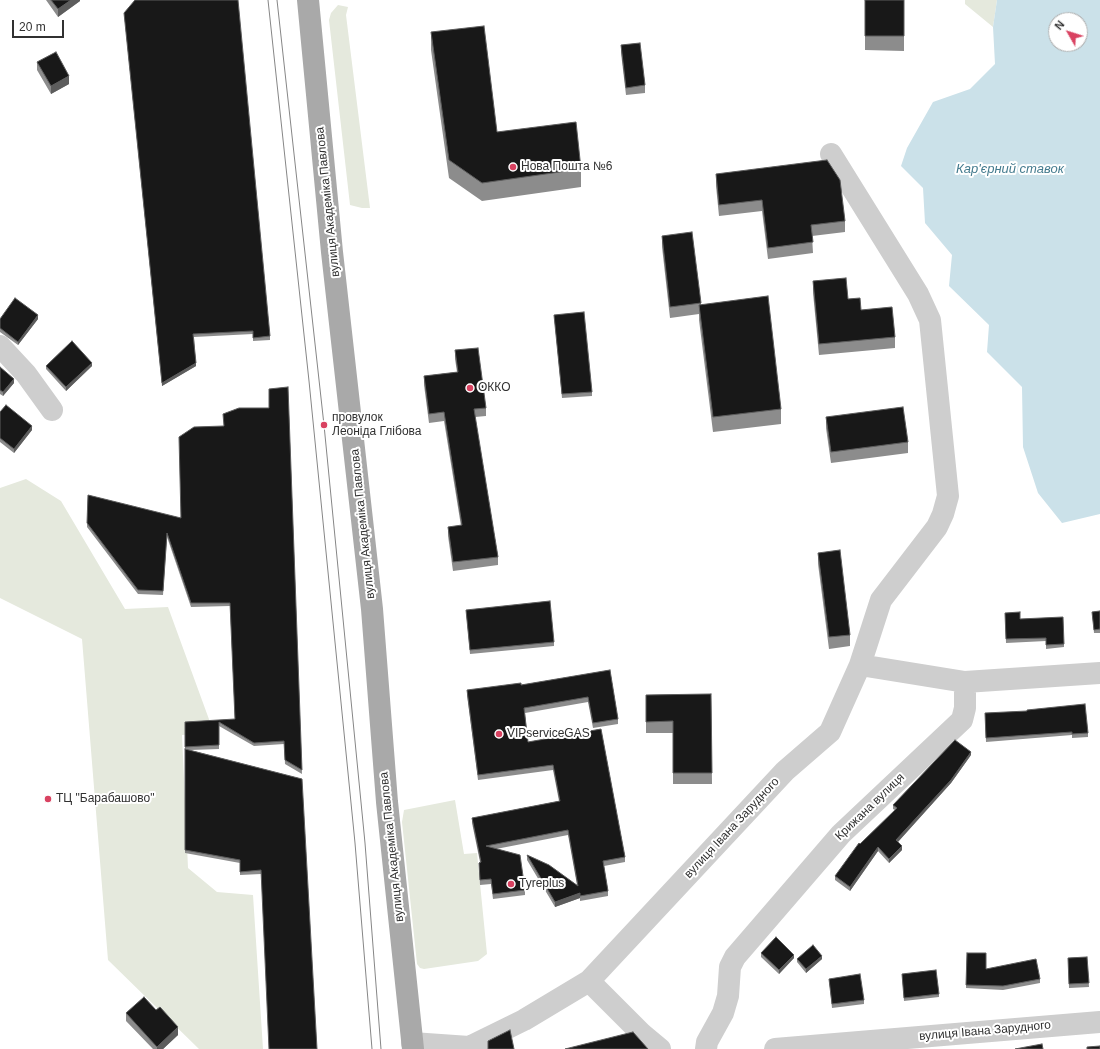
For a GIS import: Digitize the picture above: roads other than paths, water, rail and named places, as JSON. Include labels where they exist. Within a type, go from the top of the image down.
[{"type":"main road","name":"вулиця Академіка Павлова","points":[[308,0],[332,252],[372,609],[387,802],[412,1046]]},
{"type":"street","name":"вулиця Івана Зарудного","points":[[469,1048],[524,1020],[589,981],[786,771],[830,732],[860,665],[881,600],[937,527],[944,514],[948,496],[930,320],[918,294],[830,154]]},
{"type":"street","points":[[0,346],[26,374],[52,410]]},
{"type":"street","points":[[860,665],[965,682],[1100,673]]},
{"type":"street","name":"Крижана вулиця","points":[[706,1049],[707,1042],[723,1013],[728,996],[730,967],[735,957],[841,834],[962,720],[965,708],[965,682]]},
{"type":"street","points":[[589,981],[642,1034],[660,1049]]},
{"type":"street","name":"вулиця Івана Зарудного","points":[[775,1049],[1100,1022]]},
{"type":"street","points":[[412,1046],[469,1048]]},
{"type":"water","name":"Кар'єрний ставок","points":[[997,0],[1100,0],[1100,514],[1062,523],[1038,493],[1023,447],[1022,387],[987,352],[989,325],[949,286],[952,255],[925,223],[923,188],[901,166],[907,148],[933,102],[970,89],[995,64],[993,27]]},
{"type":"tram line","points":[[268,0],[309,381],[355,843],[372,1049]]},
{"type":"tram line","points":[[277,0],[324,425],[365,843],[381,1049]]},
{"type":"place","name":"Нова Пошта №6","points":[[513,167]]},
{"type":"place","name":"ОККО","points":[[470,388]]},
{"type":"place","name":"провулок Леоніда Глібова","points":[[324,425]]},
{"type":"place","name":"VIPserviceGAS","points":[[499,734]]},
{"type":"place","name":"ТЦ \"Барабашово\"","points":[[48,799]]},
{"type":"place","name":"Tyreplus","points":[[511,884]]}]
